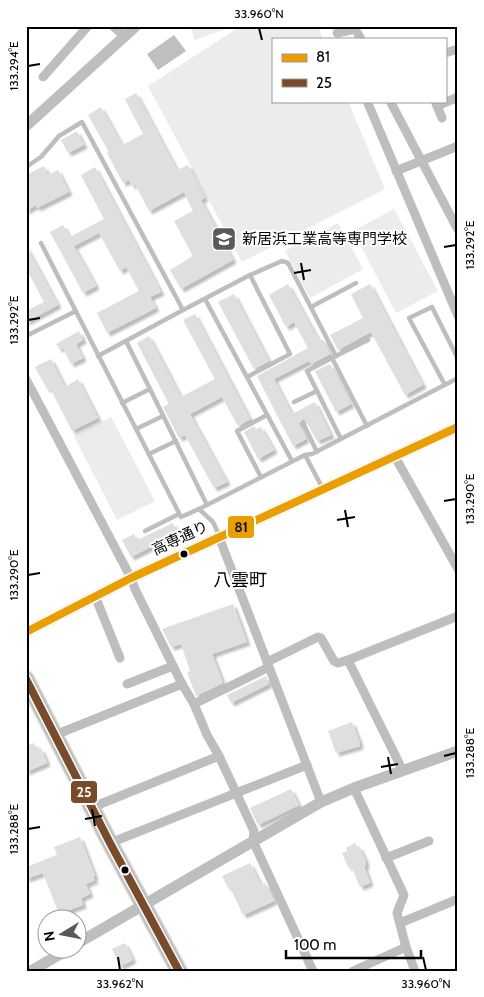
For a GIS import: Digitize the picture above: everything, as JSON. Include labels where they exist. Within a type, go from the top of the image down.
[{"type":"main road","points":[[26,679],[110,843],[179,971]]},
{"type":"street","points":[[43,77],[88,26]]},
{"type":"street","points":[[113,26],[125,37]]},
{"type":"street","points":[[26,126],[136,26]]},
{"type":"street","points":[[337,33],[356,29],[360,38]]},
{"type":"street","points":[[446,54],[458,49]]},
{"type":"street","points":[[366,102],[458,316]]},
{"type":"street","points":[[391,102],[458,230]]},
{"type":"street","points":[[436,103],[442,118]]},
{"type":"street","points":[[396,171],[458,146]]},
{"type":"street","points":[[26,379],[131,578],[173,666],[194,704],[254,831],[253,841],[313,971]]},
{"type":"street","name":"高専通り","points":[[26,632],[131,578],[458,427]]},
{"type":"street","points":[[394,455],[458,569]]},
{"type":"street","points":[[220,537],[321,802]]},
{"type":"street","points":[[95,596],[120,658]]},
{"type":"street","points":[[194,704],[318,636],[334,661],[338,662],[348,660],[458,616]]},
{"type":"street","points":[[348,660],[403,771]]},
{"type":"street","points":[[127,684],[173,666]]},
{"type":"street","points":[[55,735],[182,684]]},
{"type":"street","points":[[88,937],[321,802],[354,788],[458,751]]},
{"type":"street","points":[[93,807],[219,756]]},
{"type":"street","points":[[110,843],[307,765]]},
{"type":"street","points":[[354,788],[404,895],[397,913],[415,971]]},
{"type":"street","points":[[386,858],[429,841]]},
{"type":"street","points":[[400,923],[458,899]]},
{"type":"street","points":[[353,971],[406,947]]},
{"type":"street","points":[[31,971],[50,960]]},
{"type":"lane","points":[[26,167],[41,158],[59,136],[82,122],[183,310]]},
{"type":"lane","points":[[41,243],[181,517],[305,454],[317,452],[458,378]]},
{"type":"lane","points":[[98,356],[250,275],[282,261],[288,263],[311,307],[368,426]]},
{"type":"lane","points":[[247,377],[290,354],[250,275]]},
{"type":"lane","points":[[311,307],[356,284]]},
{"type":"lane","points":[[205,299],[292,462]]},
{"type":"lane","points":[[445,385],[409,318],[432,307],[458,359]]},
{"type":"lane","points":[[26,336],[76,312]]},
{"type":"lane","points":[[341,439],[307,371],[368,340]]},
{"type":"lane","points":[[126,341],[207,505]]},
{"type":"lane","points":[[122,403],[150,389]]},
{"type":"lane","points":[[294,402],[316,391]]},
{"type":"lane","points":[[261,477],[237,431],[267,415]]},
{"type":"lane","points":[[136,429],[163,416]]},
{"type":"lane","points":[[303,423],[317,452]]},
{"type":"lane","points":[[149,454],[176,441]]},
{"type":"lane","points":[[305,454],[323,489]]},
{"type":"lane","points":[[199,509],[213,522],[220,537]]},
{"type":"lane","points":[[145,531],[179,514]]},
{"type":"shaded area","points":[[190,26],[233,26],[195,40]]},
{"type":"shaded area","points":[[241,26],[318,26],[323,38],[272,38],[272,102],[348,102],[385,189],[242,262],[148,86]]},
{"type":"shaded area","points":[[174,35],[186,51],[158,70],[147,54]]},
{"type":"shaded area","points":[[394,209],[438,291],[396,313],[353,231]]},
{"type":"shaded area","points":[[338,223],[363,269],[310,298],[285,251]]},
{"type":"shaded area","points":[[111,417],[155,501],[117,520],[74,436]]},
{"type":"building","points":[[136,93],[177,170],[188,165],[205,198],[201,200],[233,260],[181,289],[170,270],[193,256],[174,221],[193,211],[184,192],[149,211],[135,184],[132,186],[129,180],[123,183],[107,153],[109,152],[88,115],[101,107],[122,145],[143,134],[125,99]]},
{"type":"building","points":[[77,131],[84,145],[68,153],[61,140]]},
{"type":"building","points":[[44,166],[48,175],[58,170],[69,192],[37,208],[36,205],[26,211],[26,175]]},
{"type":"building","points":[[95,167],[161,292],[150,297],[156,308],[107,333],[97,313],[139,291],[126,267],[120,271],[99,233],[74,246],[96,286],[83,293],[50,232],[63,225],[70,237],[104,219],[81,175]]},
{"type":"building","points":[[26,246],[58,305],[26,322],[26,311],[44,302],[26,268]]},
{"type":"building","points":[[288,284],[319,341],[323,339],[330,354],[311,364],[309,361],[274,379],[292,414],[315,402],[331,435],[317,441],[306,421],[302,419],[299,424],[306,439],[293,446],[257,376],[308,348],[294,322],[286,327],[269,295]]},
{"type":"building","points":[[370,284],[423,385],[405,395],[371,332],[338,350],[330,335],[363,318],[351,294]]},
{"type":"building","points":[[234,294],[269,361],[254,369],[218,302]]},
{"type":"building","points":[[195,314],[250,419],[238,426],[222,397],[190,414],[227,482],[214,488],[185,435],[179,438],[163,407],[169,404],[137,343],[149,336],[181,397],[215,379],[183,320]]},
{"type":"building","points":[[79,331],[83,340],[76,344],[83,358],[71,364],[63,348],[59,349],[56,344]]},
{"type":"building","points":[[51,359],[65,387],[78,379],[98,418],[72,431],[50,388],[47,389],[35,367]]},
{"type":"building","points":[[330,364],[351,404],[336,412],[315,371]]},
{"type":"building","points":[[254,426],[256,429],[261,427],[274,450],[258,459],[244,432]]},
{"type":"building","points":[[173,523],[177,533],[162,540],[164,543],[153,546],[131,557],[122,540],[134,534],[137,540]]},
{"type":"building","points":[[233,604],[247,642],[212,654],[223,683],[196,696],[187,672],[190,671],[181,644],[171,647],[162,629]]},
{"type":"building","points":[[266,676],[269,684],[231,703],[227,695]]},
{"type":"building","points":[[352,722],[360,746],[336,753],[328,731]]},
{"type":"building","points":[[34,743],[37,750],[41,748],[47,763],[26,772],[26,746]]},
{"type":"building","points":[[291,789],[299,805],[258,825],[250,808]]},
{"type":"building","points":[[80,837],[95,876],[93,877],[95,880],[86,884],[90,894],[81,898],[83,905],[70,910],[57,910],[43,873],[26,879],[26,867],[57,855],[54,847]]},
{"type":"building","points":[[355,843],[357,847],[359,846],[365,859],[366,865],[364,866],[370,883],[360,887],[351,866],[348,867],[342,853],[347,851],[346,848]]},
{"type":"building","points":[[250,863],[261,885],[265,883],[274,901],[243,915],[230,887],[228,888],[222,876]]},
{"type":"building","points":[[125,943],[133,960],[120,966],[112,949]]},
{"type":"transit line","name":"81","points":[[26,632],[131,578],[458,427]]},
{"type":"transit line","name":"25","points":[[26,679],[110,843],[179,971]]},
{"type":"place","name":"新居浜工業高等専門学校","points":[[224,239]]},
{"type":"district","name":"八雲町","points":[[240,580]]}]
